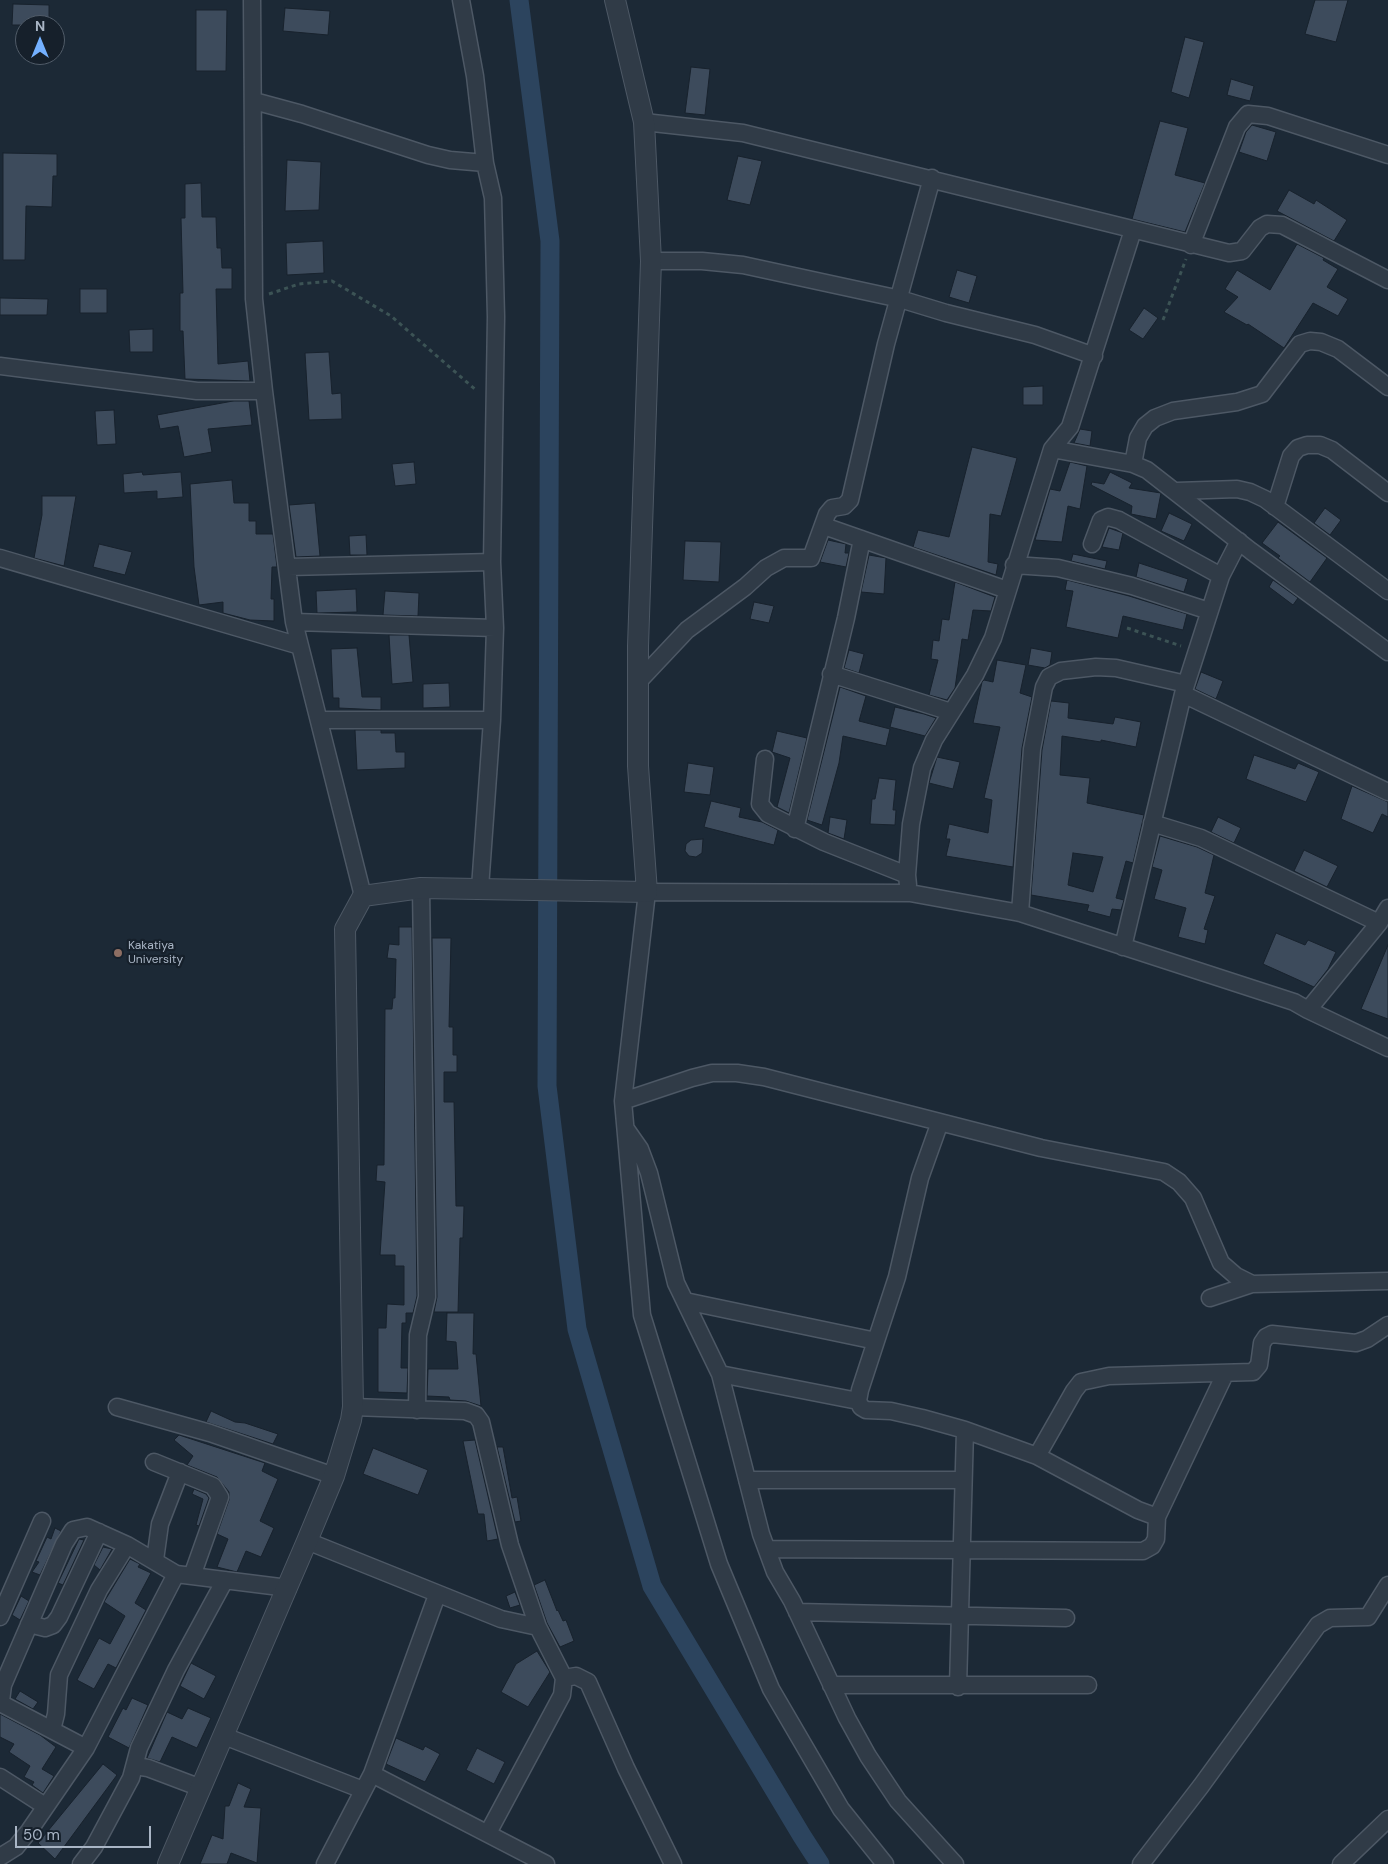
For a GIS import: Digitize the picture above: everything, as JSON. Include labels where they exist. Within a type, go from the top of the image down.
[{"type":"street","points":[[168,1864],[288,1588],[334,1476],[351,1420],[353,1407],[345,929],[363,896],[294,622],[264,391],[254,299],[252,0]]},
{"type":"street","points":[[461,0],[475,76],[485,163],[493,198],[496,271],[492,562],[495,628],[488,888]]},
{"type":"street","points":[[615,0],[644,122],[651,261],[638,646],[638,766],[647,892],[623,1101],[642,1315],[719,1564],[771,1689],[842,1810],[885,1864]]},
{"type":"street","points":[[254,101],[302,114],[428,155],[485,163]]},
{"type":"street","points":[[1191,245],[1237,127],[1248,114],[1268,116],[1388,155]]},
{"type":"street","points":[[644,122],[743,133],[932,178],[1191,245],[1235,253],[1242,251],[1260,228],[1267,224],[1282,225],[1388,280]]},
{"type":"street","points":[[639,681],[687,630],[745,587],[766,568],[784,558],[811,558],[832,508],[844,506],[850,500],[886,344],[932,178]]},
{"type":"street","points":[[910,893],[907,875],[912,824],[922,768],[934,740],[985,657],[993,638],[1014,565],[1052,449],[1070,427],[1133,230]]},
{"type":"street","points":[[651,261],[702,261],[743,265],[900,299],[946,313],[1035,334],[1094,356]]},
{"type":"street","points":[[1133,464],[1138,438],[1144,426],[1156,418],[1173,411],[1237,402],[1262,394],[1300,344],[1310,341],[1322,342],[1338,349],[1388,387]]},
{"type":"street","points":[[0,366],[197,391],[264,391]]},
{"type":"street","points":[[1275,507],[1291,456],[1298,448],[1307,444],[1320,445],[1332,450],[1388,493]]},
{"type":"street","points":[[1052,449],[1133,464],[1147,470],[1388,652]]},
{"type":"street","points":[[1177,491],[1237,489],[1250,492],[1275,507],[1388,591]]},
{"type":"street","points":[[1092,544],[1101,520],[1108,517],[1114,518],[1132,526],[1220,576]]},
{"type":"street","points":[[824,526],[1007,590]]},
{"type":"street","points":[[795,829],[862,539]]},
{"type":"street","points":[[1123,946],[1184,689],[1220,576],[1239,541]]},
{"type":"street","points":[[0,558],[300,646]]},
{"type":"street","points":[[288,567],[492,562]]},
{"type":"street","points":[[1014,565],[1058,568],[1132,586],[1209,611]]},
{"type":"street","points":[[294,622],[495,628]]},
{"type":"street","points":[[1020,913],[1032,749],[1044,687],[1049,677],[1061,671],[1096,667],[1116,668],[1184,689],[1388,792]]},
{"type":"street","points":[[831,674],[951,712]]},
{"type":"street","points":[[319,720],[492,720]]},
{"type":"street","points":[[765,758],[760,804],[768,814],[795,829],[907,875]]},
{"type":"street","points":[[1152,823],[1185,832],[1216,844],[1379,923]]},
{"type":"street","points":[[363,896],[421,888],[647,892],[910,893],[1020,913],[1123,946],[1294,1002],[1388,1048]]},
{"type":"street","points":[[417,1410],[418,1335],[427,1297],[421,888]]},
{"type":"street","points":[[1308,1010],[1379,923],[1388,908]]},
{"type":"street","points":[[623,1101],[712,1073],[737,1073],[764,1077],[1041,1148],[1164,1172],[1180,1182],[1193,1198],[1221,1263],[1236,1276],[1252,1284]]},
{"type":"street","points":[[940,1122],[920,1178],[897,1277],[858,1400],[861,1407],[866,1410],[891,1410],[965,1430],[1037,1456],[1138,1510],[1157,1517]]},
{"type":"street","points":[[626,1128],[640,1149],[649,1173],[676,1283],[720,1374],[747,1480],[775,1572],[797,1612],[831,1685],[868,1756],[898,1801],[955,1864]]},
{"type":"street","points":[[1210,1298],[1252,1284],[1388,1280]]},
{"type":"street","points":[[685,1301],[876,1341]]},
{"type":"street","points":[[1037,1456],[1074,1390],[1082,1382],[1109,1376],[1225,1374],[1257,1370],[1262,1343],[1266,1337],[1272,1334],[1356,1343],[1367,1339],[1388,1324]]},
{"type":"street","points":[[720,1374],[858,1400]]},
{"type":"street","points":[[767,1549],[1143,1551],[1152,1546],[1156,1539],[1157,1517],[1225,1374]]},
{"type":"street","points":[[117,1407],[210,1433],[334,1476]]},
{"type":"street","points":[[353,1407],[470,1411],[476,1415],[481,1422],[510,1545],[538,1627],[564,1678],[562,1695],[488,1833]]},
{"type":"street","points":[[958,1687],[965,1430]]},
{"type":"street","points":[[154,1462],[213,1486],[218,1490],[220,1497],[192,1576]]},
{"type":"street","points":[[155,1560],[160,1524],[180,1472]]},
{"type":"street","points":[[747,1480],[964,1480]]},
{"type":"street","points":[[0,1617],[42,1521]]},
{"type":"street","points":[[86,1748],[4,1705],[0,1701],[3,1685],[29,1624],[64,1544],[73,1530],[87,1527],[100,1532],[155,1560],[176,1574],[288,1588]]},
{"type":"street","points":[[29,1624],[45,1628],[53,1625],[100,1532]]},
{"type":"street","points":[[307,1541],[438,1596],[500,1619],[538,1627]]},
{"type":"street","points":[[52,1730],[56,1714],[59,1675],[100,1590],[127,1545]]},
{"type":"street","points":[[0,1857],[16,1847],[86,1748],[176,1574]]},
{"type":"street","points":[[81,1864],[114,1812],[131,1778],[138,1748],[176,1670],[225,1580]]},
{"type":"street","points":[[47,1584],[69,1596]]},
{"type":"street","points":[[1141,1864],[1202,1786],[1318,1625],[1330,1618],[1368,1617],[1387,1588]]},
{"type":"street","points":[[324,1864],[372,1774],[438,1596]]},
{"type":"street","points":[[797,1612],[960,1614],[1066,1618]]},
{"type":"street","points":[[564,1678],[576,1676],[588,1682],[626,1768],[672,1864]]},
{"type":"street","points":[[831,1685],[958,1687],[1088,1685]]},
{"type":"street","points":[[224,1736],[364,1790]]},
{"type":"street","points":[[135,1766],[148,1768],[201,1788]]},
{"type":"street","points":[[372,1774],[546,1864]]},
{"type":"street","points":[[0,1777],[45,1806]]},
{"type":"street","points":[[1341,1864],[1388,1819]]},
{"type":"path","points":[[1163,320],[1191,245]]},
{"type":"path","points":[[254,299],[299,284],[332,281],[391,316],[477,391]]},
{"type":"path","points":[[1127,628],[1196,651]]},
{"type":"building","points":[[1315,0],[1348,0],[1336,42],[1305,34]]},
{"type":"building","points":[[13,4],[49,5],[49,15],[15,15],[15,25],[12,25]]},
{"type":"building","points":[[285,8],[330,11],[328,35],[283,31]]},
{"type":"building","points":[[196,10],[227,10],[226,71],[196,71]]},
{"type":"building","points":[[1185,37],[1204,42],[1189,98],[1171,92]]},
{"type":"building","points":[[691,67],[710,69],[705,115],[685,113]]},
{"type":"building","points":[[1231,79],[1254,86],[1250,101],[1227,95]]},
{"type":"building","points":[[1160,121],[1188,128],[1175,175],[1205,183],[1185,232],[1132,219]]},
{"type":"building","points":[[1252,125],[1276,132],[1267,161],[1239,152],[1246,132]]},
{"type":"building","points":[[3,153],[57,154],[57,176],[53,176],[52,207],[26,206],[25,260],[3,260]]},
{"type":"building","points":[[738,156],[762,161],[750,205],[727,200]]},
{"type":"building","points":[[287,160],[321,162],[319,210],[285,211]]},
{"type":"building","points":[[201,183],[202,217],[216,217],[217,248],[221,248],[222,268],[232,268],[232,289],[216,289],[218,364],[248,361],[250,381],[185,379],[183,331],[180,331],[180,293],[183,293],[181,218],[185,218],[185,184]]},
{"type":"building","points":[[1289,190],[1314,204],[1316,200],[1347,220],[1334,241],[1277,211]]},
{"type":"building","points":[[323,241],[324,273],[287,275],[286,243]]},
{"type":"building","points":[[1297,244],[1324,258],[1323,260],[1338,269],[1327,287],[1348,299],[1338,316],[1313,303],[1284,348],[1248,324],[1224,312],[1238,297],[1225,289],[1237,270],[1270,290]]},
{"type":"building","points":[[957,270],[977,276],[969,303],[949,297]]},
{"type":"building","points":[[80,289],[107,289],[107,313],[80,313]]},
{"type":"building","points":[[0,298],[48,299],[47,315],[0,315]]},
{"type":"building","points":[[1144,308],[1158,318],[1143,339],[1129,330]]},
{"type":"building","points":[[153,329],[153,352],[130,352],[129,330]]},
{"type":"building","points":[[329,352],[332,394],[341,393],[342,419],[309,420],[305,353]]},
{"type":"building","points":[[1043,386],[1043,405],[1023,405],[1023,387]]},
{"type":"building","points":[[233,401],[249,401],[252,425],[208,429],[212,452],[184,457],[178,426],[160,429],[157,415]]},
{"type":"building","points":[[114,410],[116,444],[97,445],[95,411]]},
{"type":"building","points":[[1080,429],[1092,431],[1090,446],[1074,443]]},
{"type":"building","points":[[972,447],[1017,458],[1001,516],[990,514],[988,562],[998,564],[996,575],[913,547],[918,530],[949,537]]},
{"type":"building","points":[[414,462],[416,484],[395,486],[392,464]]},
{"type":"building","points":[[1070,462],[1087,466],[1080,509],[1068,506],[1062,542],[1035,540],[1050,489],[1060,491]]},
{"type":"building","points":[[142,472],[143,475],[181,472],[183,497],[157,499],[157,491],[124,493],[123,474]]},
{"type":"building","points":[[1110,472],[1132,483],[1129,488],[1161,493],[1156,519],[1131,514],[1132,506],[1091,485],[1092,482],[1104,484]]},
{"type":"building","points":[[232,480],[234,503],[249,503],[249,521],[256,521],[256,534],[273,534],[277,567],[272,567],[271,599],[274,599],[274,621],[250,620],[223,613],[223,602],[199,605],[194,567],[190,484]]},
{"type":"building","points":[[42,496],[76,496],[64,566],[34,558],[42,515]]},
{"type":"building","points":[[315,503],[320,556],[296,557],[289,505]]},
{"type":"building","points":[[1325,508],[1341,520],[1330,535],[1314,523]]},
{"type":"building","points":[[1169,513],[1192,524],[1184,541],[1161,531]]},
{"type":"building","points":[[1278,522],[1327,558],[1310,582],[1278,558],[1280,556],[1262,543]]},
{"type":"building","points":[[1109,528],[1123,533],[1119,550],[1102,547]]},
{"type":"building","points":[[366,535],[367,555],[350,555],[349,536]]},
{"type":"building","points":[[828,540],[846,544],[845,553],[849,553],[846,567],[820,562]]},
{"type":"building","points":[[685,541],[721,542],[719,582],[683,580]]},
{"type":"building","points":[[99,544],[132,552],[125,575],[93,567]]},
{"type":"building","points":[[1073,554],[1107,561],[1105,569],[1071,561]]},
{"type":"building","points":[[869,555],[886,558],[884,594],[861,592]]},
{"type":"building","points":[[1139,563],[1188,579],[1184,592],[1136,577]]},
{"type":"building","points":[[1067,580],[1129,596],[1187,614],[1183,630],[1123,616],[1118,638],[1066,627],[1073,591],[1065,590]]},
{"type":"building","points":[[1273,580],[1298,598],[1293,605],[1269,587]]},
{"type":"building","points":[[955,582],[995,597],[991,611],[973,610],[968,640],[962,639],[955,688],[947,700],[929,695],[938,660],[931,659],[933,640],[939,641],[942,619],[949,620]]},
{"type":"building","points":[[356,589],[357,612],[317,613],[316,591]]},
{"type":"building","points":[[385,591],[419,593],[418,616],[383,615]]},
{"type":"building","points":[[754,602],[774,606],[769,623],[750,619]]},
{"type":"building","points":[[389,635],[409,635],[413,682],[392,684]]},
{"type":"building","points":[[357,648],[362,697],[381,697],[381,710],[339,708],[339,698],[333,698],[331,649]]},
{"type":"building","points":[[1031,648],[1052,652],[1050,665],[1045,668],[1028,665]]},
{"type":"building","points":[[849,650],[864,654],[859,673],[844,668]]},
{"type":"building","points":[[997,660],[1026,665],[1020,693],[1032,697],[1022,748],[1013,867],[946,856],[950,839],[946,839],[949,824],[988,833],[992,800],[984,798],[1000,727],[973,723],[982,682],[984,680],[993,682]]},
{"type":"building","points":[[1201,672],[1223,681],[1216,699],[1195,689]]},
{"type":"building","points":[[449,683],[450,707],[423,708],[423,684]]},
{"type":"building","points":[[840,687],[866,696],[859,721],[890,729],[886,746],[843,736],[839,763],[822,825],[807,820]]},
{"type":"building","points":[[1051,701],[1069,703],[1068,718],[1113,724],[1115,717],[1141,722],[1136,747],[1101,740],[1101,742],[1062,736],[1060,775],[1090,778],[1087,803],[1144,815],[1133,863],[1126,861],[1116,898],[1124,900],[1121,910],[1112,909],[1110,917],[1087,911],[1089,905],[1031,895],[1042,750]],"holes":[[[1073,853],[1103,857],[1093,892],[1068,885]]]},
{"type":"building","points":[[895,707],[936,718],[925,736],[890,727]]},
{"type":"building","points":[[355,730],[381,730],[381,733],[395,733],[396,752],[405,752],[405,768],[357,770]]},
{"type":"building","points":[[777,731],[807,738],[789,813],[777,807],[790,758],[772,752]]},
{"type":"building","points":[[1254,755],[1295,769],[1298,763],[1319,772],[1306,802],[1246,779]]},
{"type":"building","points":[[937,757],[960,762],[953,789],[929,783]]},
{"type":"building","points":[[688,763],[714,767],[710,795],[684,792]]},
{"type":"building","points":[[879,778],[896,780],[893,810],[896,810],[895,825],[870,824],[872,799],[875,799]]},
{"type":"building","points":[[1352,786],[1388,802],[1388,817],[1382,814],[1373,833],[1341,819]]},
{"type":"building","points":[[711,801],[741,808],[739,817],[762,822],[778,830],[774,845],[704,827]]},
{"type":"building","points":[[830,817],[847,820],[844,839],[828,833]]},
{"type":"building","points":[[1218,817],[1241,828],[1234,843],[1211,832]]},
{"type":"building","points":[[1160,836],[1197,847],[1214,855],[1205,893],[1215,896],[1204,929],[1208,930],[1205,944],[1178,937],[1186,908],[1154,899],[1162,870],[1152,867]]},
{"type":"building","points":[[703,839],[702,853],[696,857],[689,856],[685,851],[686,844],[691,840]]},
{"type":"building","points":[[1304,850],[1338,866],[1327,887],[1294,871]]},
{"type":"building","points":[[399,927],[412,927],[417,1296],[413,1313],[406,1313],[406,1323],[402,1323],[401,1368],[408,1368],[407,1393],[378,1392],[378,1328],[386,1328],[387,1304],[404,1305],[404,1266],[395,1266],[395,1255],[380,1255],[385,1182],[376,1181],[377,1165],[384,1165],[385,1009],[392,1009],[393,998],[395,998],[396,959],[387,958],[389,944],[399,945]]},
{"type":"building","points":[[1276,933],[1305,945],[1308,940],[1336,952],[1328,969],[1314,987],[1263,964]]},
{"type":"building","points":[[432,938],[451,938],[449,1027],[453,1027],[453,1055],[457,1055],[457,1072],[444,1072],[444,1102],[454,1102],[456,1206],[464,1206],[463,1238],[460,1238],[458,1312],[434,1312],[437,1297]]},
{"type":"building","points":[[1388,945],[1388,1019],[1361,1009]]},
{"type":"building","points":[[447,1313],[474,1313],[473,1354],[476,1354],[481,1406],[466,1401],[450,1400],[449,1397],[427,1396],[428,1369],[458,1369],[456,1342],[446,1341]]},
{"type":"building","points":[[211,1411],[235,1422],[245,1423],[278,1434],[273,1444],[206,1422]]},
{"type":"building","points":[[179,1435],[265,1463],[262,1471],[278,1479],[260,1521],[274,1528],[261,1557],[246,1551],[237,1572],[217,1567],[228,1539],[217,1534],[229,1500],[229,1492],[217,1477],[187,1465],[193,1456],[174,1440]]},
{"type":"building","points":[[475,1440],[498,1539],[487,1541],[484,1514],[478,1514],[463,1441]]},
{"type":"building","points":[[497,1447],[503,1447],[512,1498],[517,1497],[521,1521],[515,1522]]},
{"type":"building","points":[[373,1448],[428,1470],[418,1495],[363,1474]]},
{"type":"building","points":[[194,1489],[206,1494],[209,1498],[199,1526],[196,1525],[203,1499],[192,1494]]},
{"type":"building","points":[[55,1528],[61,1531],[40,1575],[32,1572],[39,1562],[36,1561],[47,1537],[51,1539]]},
{"type":"building","points":[[79,1539],[84,1540],[63,1585],[58,1583]]},
{"type":"building","points":[[103,1547],[112,1549],[100,1570],[94,1565]]},
{"type":"building","points":[[130,1559],[140,1564],[138,1567],[151,1573],[135,1603],[146,1610],[116,1668],[108,1664],[94,1689],[77,1680],[99,1638],[110,1644],[125,1616],[104,1602]]},
{"type":"building","points":[[545,1580],[557,1611],[563,1621],[566,1620],[574,1641],[560,1647],[547,1623],[534,1585]]},
{"type":"building","points":[[515,1592],[520,1605],[510,1608],[506,1596]]},
{"type":"building","points":[[21,1596],[29,1601],[20,1620],[12,1615]]},
{"type":"building","points":[[537,1651],[550,1672],[528,1707],[501,1692],[516,1664]]},
{"type":"building","points":[[191,1663],[216,1676],[204,1699],[180,1686]]},
{"type":"building","points":[[20,1691],[38,1702],[33,1709],[15,1699]]},
{"type":"building","points":[[132,1698],[148,1705],[129,1748],[108,1737],[123,1708],[126,1710]]},
{"type":"building","points":[[188,1708],[211,1718],[197,1748],[172,1737],[160,1762],[147,1758],[167,1712],[182,1719]]},
{"type":"building","points":[[0,1714],[40,1735],[56,1747],[42,1769],[54,1776],[43,1793],[32,1785],[34,1782],[24,1777],[30,1766],[9,1752],[14,1744],[0,1737]]},
{"type":"building","points":[[396,1738],[423,1750],[425,1746],[440,1754],[425,1782],[386,1764]]},
{"type":"building","points":[[477,1748],[505,1762],[494,1784],[466,1770]]},
{"type":"building","points":[[103,1764],[117,1775],[55,1859],[38,1843]]},
{"type":"building","points":[[238,1783],[251,1789],[244,1807],[261,1808],[257,1863],[231,1853],[227,1864],[200,1864],[212,1835],[223,1839],[225,1806],[229,1806]]},
{"type":"waterway","points":[[519,0],[550,241],[547,1086],[577,1329],[652,1586],[820,1864]]},
{"type":"place","name":"Kakatiya University","points":[[118,953]]}]
